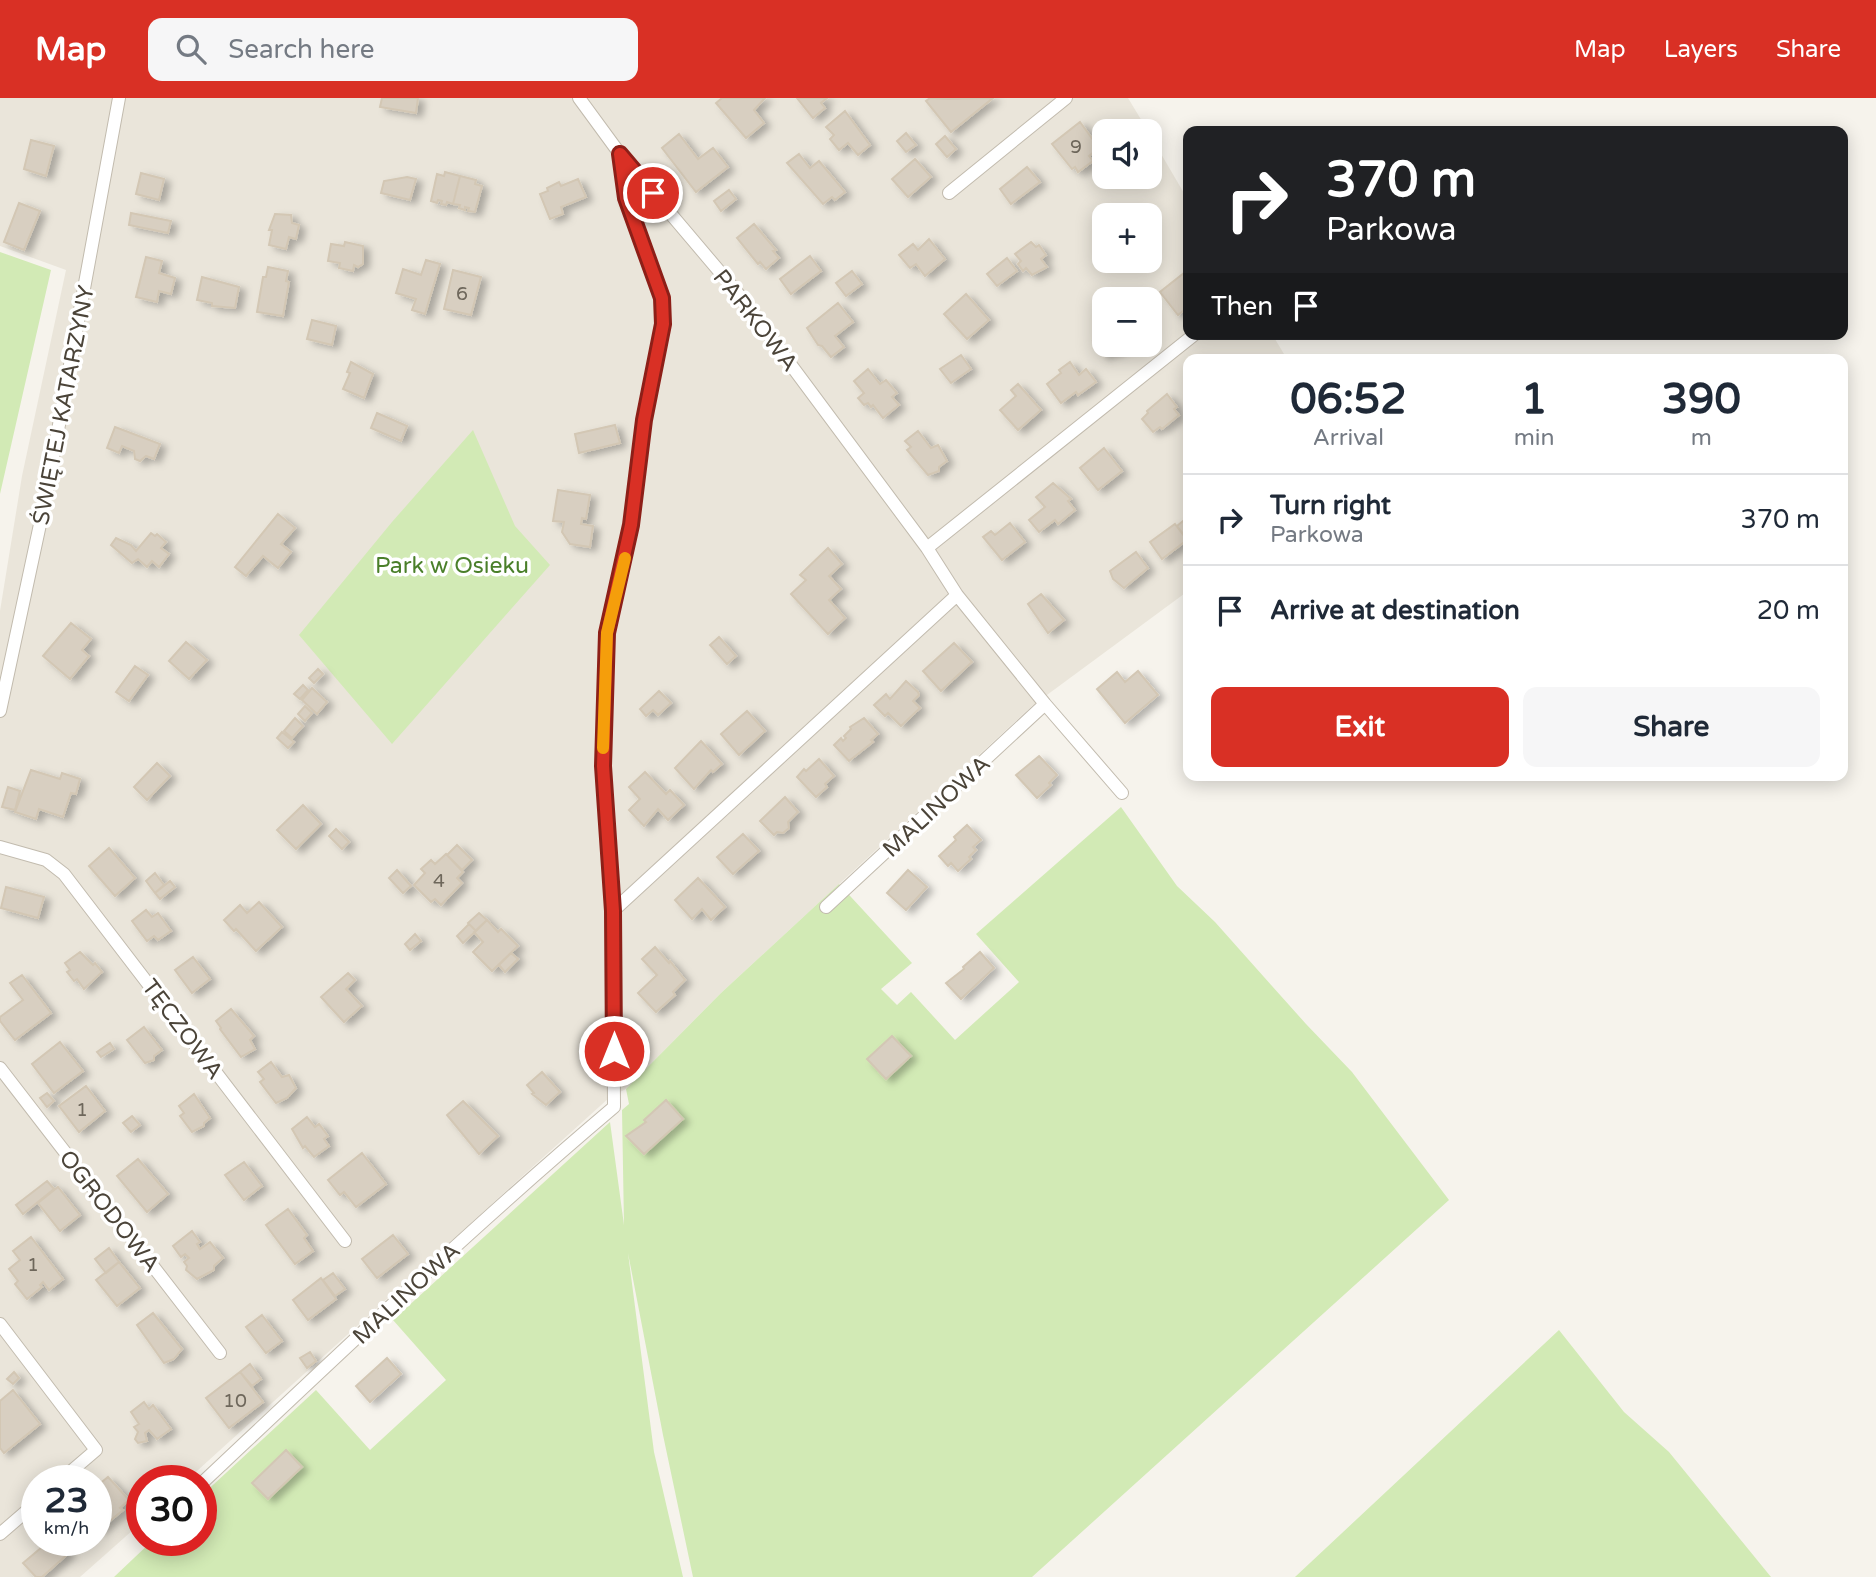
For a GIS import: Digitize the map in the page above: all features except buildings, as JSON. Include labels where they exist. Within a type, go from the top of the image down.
[{"type":"street","name":"ŚWIĘTEJ KATARZYNY","points":[[0,711],[45,501],[119,98]]},
{"type":"street","name":"PARKOWA","points":[[579,98],[620,154],[736,292],[927,548],[957,595],[1045,704],[1122,793]]},
{"type":"street","points":[[949,192],[1066,98]]},
{"type":"street","points":[[613,911],[603,766],[607,633],[631,525],[644,420],[663,324],[662,298],[626,198],[620,154]]},
{"type":"street","points":[[927,548],[1187,340]]},
{"type":"street","points":[[613,911],[957,595]]},
{"type":"street","name":"MALINOWA","points":[[826,907],[1045,704]]},
{"type":"street","name":"TĘCZOWA","points":[[0,847],[46,860],[64,874],[345,1241]]},
{"type":"street","name":"MALINOWA","points":[[217,1469],[423,1276],[554,1157],[614,1107],[613,911]]},
{"type":"street","name":"OGRODOWA","points":[[0,1068],[220,1353]]},
{"type":"street","points":[[0,1324],[96,1450],[78,1465]]},
{"type":"street","points":[[0,1534],[21,1516]]},
{"type":"shaded area","points":[[0,98],[1128,98],[1141,119],[1092,119],[1092,189],[1162,189],[1162,156],[1183,191],[1183,340],[1276,340],[1284,354],[1183,354],[1183,595],[1032,706],[721,993],[626,1089],[610,1097],[204,1465],[126,1465],[126,1536],[112,1549],[112,1465],[21,1465],[21,1556],[104,1556],[80,1577],[0,1577],[0,611],[22,476],[66,270],[0,246]]},
{"type":"green space","points":[[0,252],[51,270],[0,494]]},
{"type":"green space","name":"Park w Osieku","points":[[473,430],[515,526],[550,565],[392,744],[299,635],[392,522]]},
{"type":"green space","points":[[1121,807],[1177,886],[1215,922],[1352,1072],[1449,1200],[1032,1577],[693,1577],[628,1253],[654,1452],[683,1577],[114,1577],[136,1556],[217,1556],[217,1481],[316,1390],[370,1450],[446,1380],[393,1320],[610,1122],[624,1225],[622,1110],[629,1104],[626,1089],[721,993],[839,884],[912,963],[881,989],[897,1005],[911,992],[955,1040],[1019,982],[976,934]]},
{"type":"green space","points":[[1559,1330],[1624,1412],[1669,1452],[1771,1577],[1295,1577]]},
{"type":"slow traffic","points":[[603,748],[607,633],[625,558]]},
{"type":"route","points":[[614,1051],[613,911],[603,766],[607,633],[631,525],[644,420],[663,324],[662,298],[626,198],[620,154],[653,193]]}]
